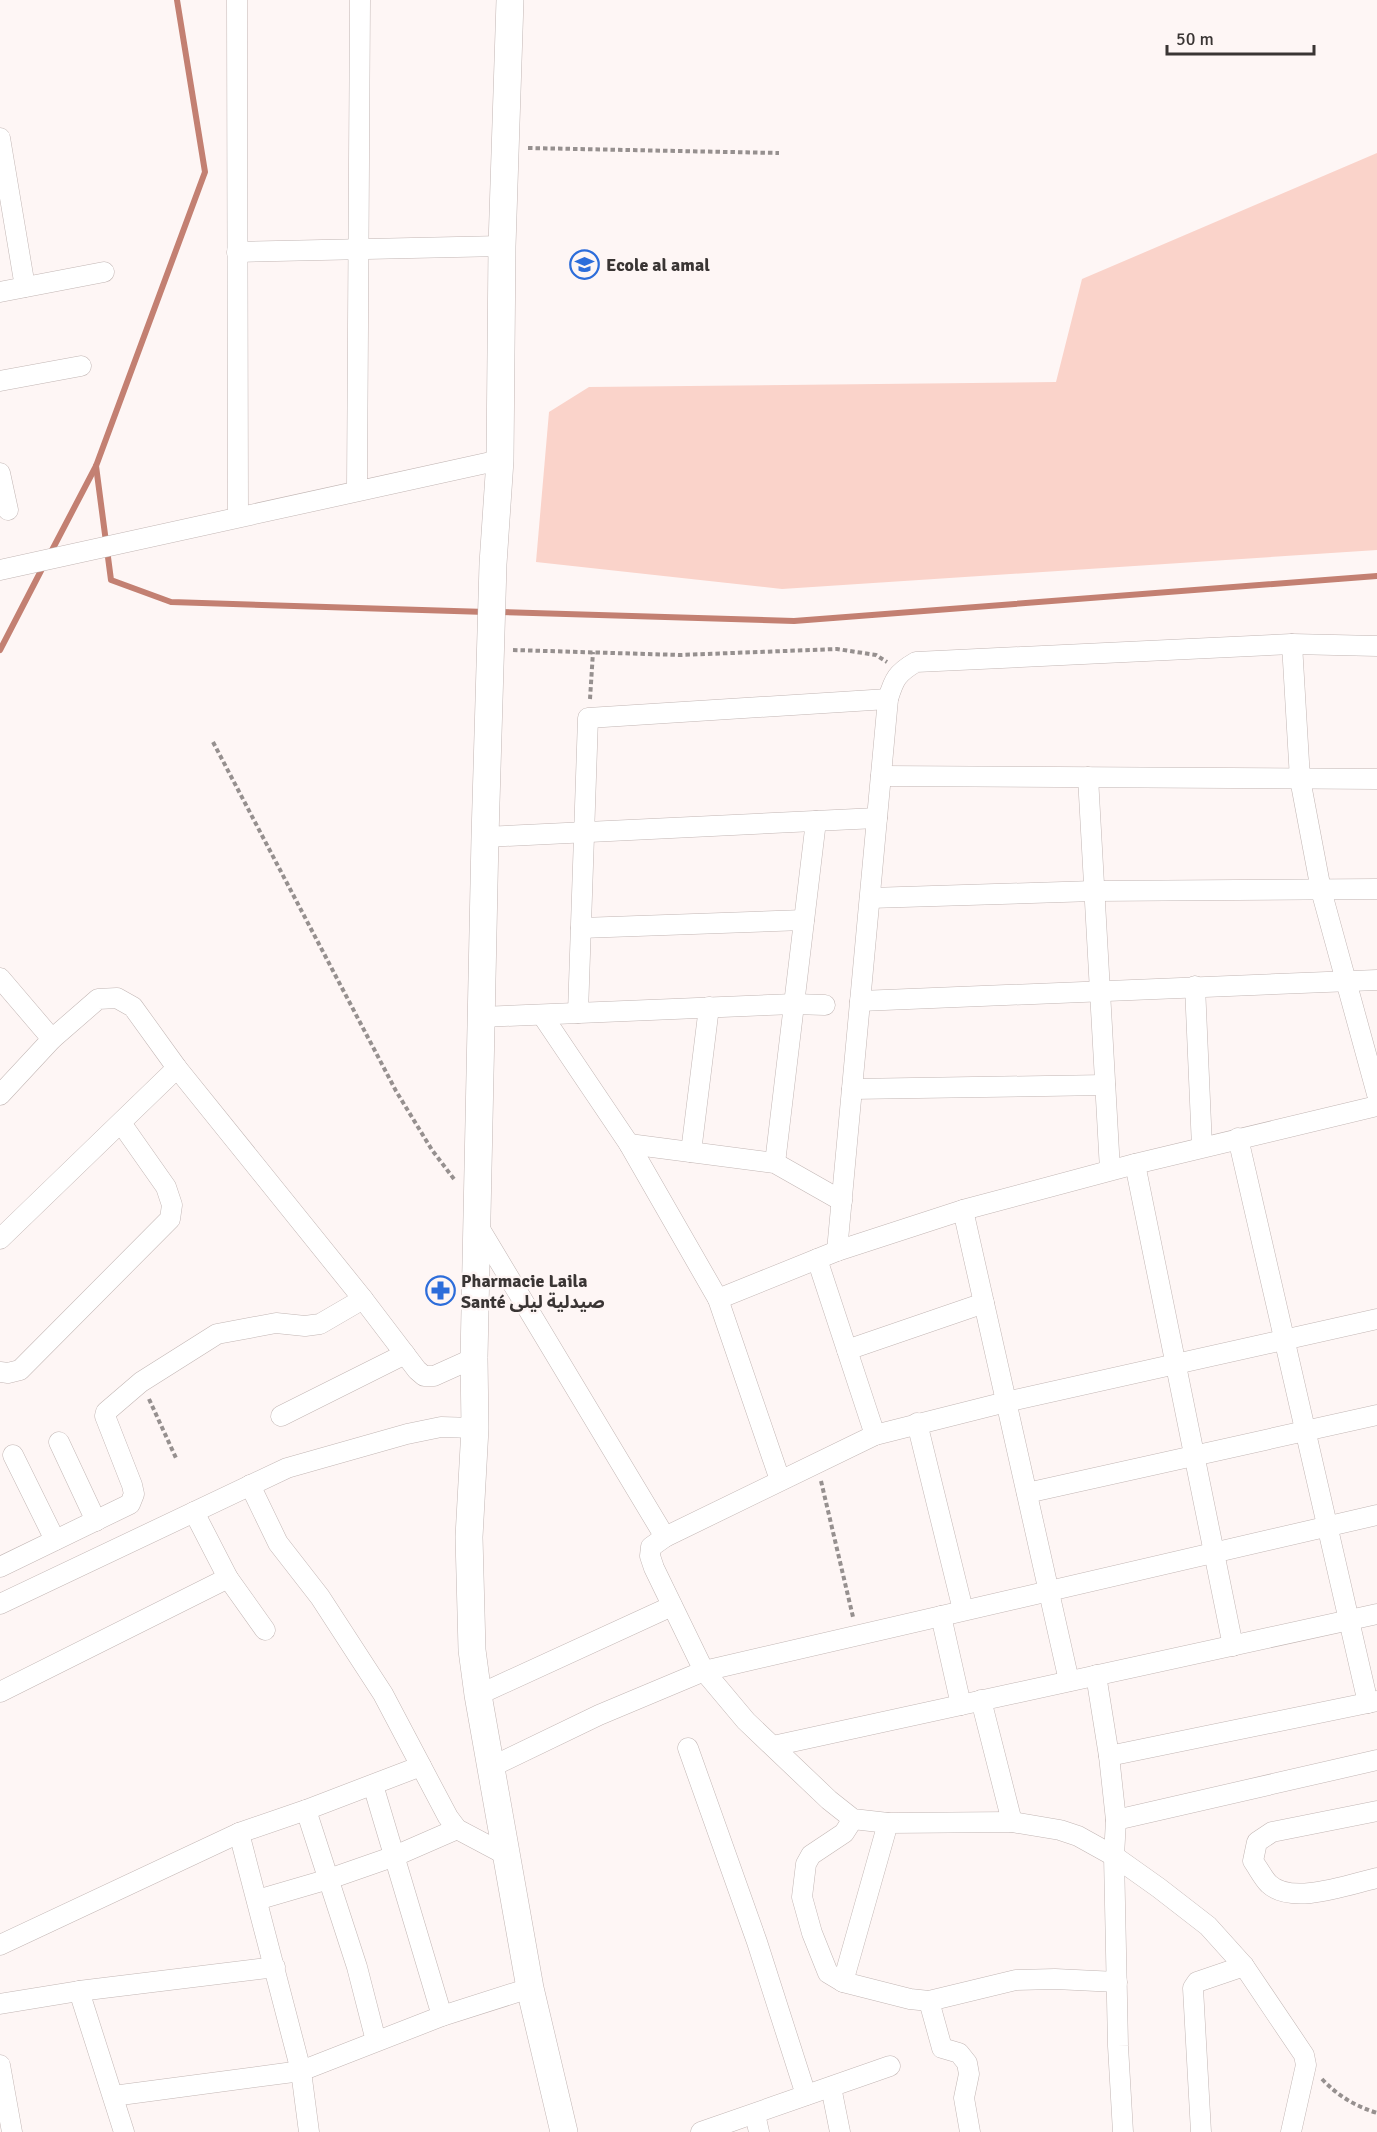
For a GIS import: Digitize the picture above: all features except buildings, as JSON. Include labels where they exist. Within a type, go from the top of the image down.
[{"type":"street","points":[[237,0],[238,517]]},
{"type":"street","points":[[357,490],[360,0]]},
{"type":"street","points":[[510,0],[502,246],[500,460],[493,564],[485,837],[474,1358],[475,1428],[469,1537],[472,1650],[489,1768],[530,1988],[564,2132]]},
{"type":"street","points":[[0,138],[25,287]]},
{"type":"street","points":[[237,252],[502,246]]},
{"type":"street","points":[[0,292],[104,272]]},
{"type":"street","points":[[0,381],[81,366]]},
{"type":"street","points":[[0,570],[500,460]]},
{"type":"street","points":[[0,473],[8,510]]},
{"type":"street","points":[[1292,644],[1300,778],[1321,890],[1377,1094]]},
{"type":"street","points":[[837,1251],[888,699],[893,683],[901,671],[916,662],[1292,644],[1377,646]]},
{"type":"street","points":[[578,1013],[588,717],[888,699]]},
{"type":"street","points":[[881,776],[1377,779]]},
{"type":"street","points":[[1088,777],[1110,1170]]},
{"type":"street","points":[[485,837],[877,818]]},
{"type":"street","points":[[775,1163],[816,821]]},
{"type":"street","points":[[870,898],[1094,891],[1377,889]]},
{"type":"street","points":[[581,928],[804,920]]},
{"type":"street","points":[[0,978],[52,1039]]},
{"type":"street","points":[[860,1001],[1377,980]]},
{"type":"street","points":[[1195,986],[1202,1147]]},
{"type":"street","points":[[0,1095],[52,1039],[98,999],[117,998],[133,1007],[177,1068],[424,1376],[434,1376],[474,1358]]},
{"type":"street","points":[[481,1017],[794,1004],[825,1005]]},
{"type":"street","points":[[691,1152],[709,1007]]},
{"type":"street","points":[[542,1015],[629,1144],[717,1299],[780,1480]]},
{"type":"street","points":[[0,1239],[177,1068]]},
{"type":"street","points":[[852,1089],[1105,1085]]},
{"type":"street","points":[[717,1299],[837,1251],[963,1210],[1110,1170],[1377,1106]]},
{"type":"street","points":[[0,1372],[20,1370],[170,1219],[172,1206],[166,1187],[121,1123]]},
{"type":"street","points":[[1109,1756],[1372,1702],[1349,1620],[1238,1138]]},
{"type":"street","points":[[629,1144],[775,1163],[842,1201]]},
{"type":"street","points":[[1135,1164],[1233,1646]]},
{"type":"street","points":[[963,1210],[1070,1681]]},
{"type":"street","points":[[478,1219],[665,1537]]},
{"type":"street","points":[[817,1260],[875,1435]]},
{"type":"street","points":[[1,1563],[96,1521],[133,1500],[132,1485],[105,1416],[106,1412],[141,1382],[217,1335],[285,1322],[305,1326],[320,1324],[363,1299]]},
{"type":"street","points":[[847,1350],[984,1303]]},
{"type":"street","points":[[1291,2132],[1306,2065],[1304,2055],[1244,1966],[1208,1926],[1160,1888],[1114,1856],[1069,1833],[1012,1822],[888,1824],[853,1819],[829,1800],[746,1720],[704,1671],[650,1556],[651,1547],[665,1537],[875,1435],[1006,1402],[1377,1319]]},
{"type":"street","points":[[281,1416],[405,1354]]},
{"type":"street","points":[[1027,1494],[1377,1415]]},
{"type":"street","points":[[917,1423],[963,1610]]},
{"type":"street","points":[[0,1604],[287,1467],[407,1434],[441,1427],[475,1428]]},
{"type":"street","points":[[59,1442],[96,1521]]},
{"type":"street","points":[[13,1455],[55,1540]]},
{"type":"street","points":[[250,1485],[278,1543],[320,1597],[383,1694],[448,1817],[457,1829],[506,1855]]},
{"type":"street","points":[[194,1512],[228,1578],[265,1630]]},
{"type":"street","points":[[489,1768],[599,1715],[704,1671],[1377,1515]]},
{"type":"street","points":[[0,1692],[228,1578]]},
{"type":"street","points":[[478,1695],[672,1606]]},
{"type":"street","points":[[773,1746],[1377,1614]]},
{"type":"street","points":[[941,1616],[961,1705]]},
{"type":"street","points":[[1096,1676],[1109,1756],[1116,1820],[1114,1856],[1123,2132]]},
{"type":"street","points":[[981,1701],[1012,1822]]},
{"type":"street","points":[[687,1748],[758,1942],[806,2095]]},
{"type":"street","points":[[1116,1820],[1377,1760]]},
{"type":"street","points":[[0,1945],[238,1833],[421,1766]]},
{"type":"street","points":[[373,1785],[442,2016]]},
{"type":"street","points":[[306,1810],[357,1967],[376,2041]]},
{"type":"street","points":[[1377,1811],[1272,1832],[1257,1842],[1253,1861],[1269,1885],[1283,1892],[1298,1894],[1377,1878]]},
{"type":"street","points":[[853,1819],[844,1833],[811,1855],[806,1864],[802,1897],[812,1933],[828,1974],[843,1982],[910,1999],[929,2001],[1016,1980],[1117,1982]]},
{"type":"street","points":[[843,1982],[888,1824]]},
{"type":"street","points":[[257,1900],[395,1856],[457,1829]]},
{"type":"street","points":[[238,1833],[301,2071],[309,2132]]},
{"type":"street","points":[[1201,2132],[1193,1988],[1197,1982],[1244,1966]]},
{"type":"street","points":[[0,2004],[79,1991],[275,1967]]},
{"type":"street","points":[[113,2096],[301,2071],[442,2016],[530,1988]]},
{"type":"street","points":[[79,1991],[124,2132]]},
{"type":"street","points":[[929,2001],[942,2048],[958,2053],[967,2063],[969,2074],[964,2098],[970,2132]]},
{"type":"street","points":[[0,2065],[12,2132]]},
{"type":"street","points":[[701,2132],[757,2123],[806,2095],[890,2066]]},
{"type":"street","points":[[831,2087],[840,2132]]},
{"type":"path","points":[[506,147],[779,153]]},
{"type":"path","points":[[492,640],[593,652],[680,654],[837,649],[876,655],[901,671]]},
{"type":"path","points":[[588,717],[593,652]]},
{"type":"path","points":[[213,742],[396,1091],[478,1219]]},
{"type":"path","points":[[141,1382],[176,1458]]},
{"type":"path","points":[[817,1463],[857,1635]]},
{"type":"path","points":[[1306,2065],[1334,2092],[1356,2106],[1377,2113]]},
{"type":"shaded area","points":[[1377,153],[1377,550],[782,589],[536,562],[549,412],[589,387],[1056,382],[1082,279]]},
{"type":"waterway","points":[[50,554],[96,466],[205,172],[177,0]]},
{"type":"waterway","points":[[96,466],[111,580],[171,602],[486,612]]},
{"type":"waterway","points":[[0,650],[45,563]]},
{"type":"waterway","points":[[500,612],[794,621],[1377,576]]},
{"type":"place","name":"Ecole al amal","points":[[585,265]]},
{"type":"place","name":"Pharmacie Laila Santé صيدلية ليلى","points":[[440,1291]]}]
